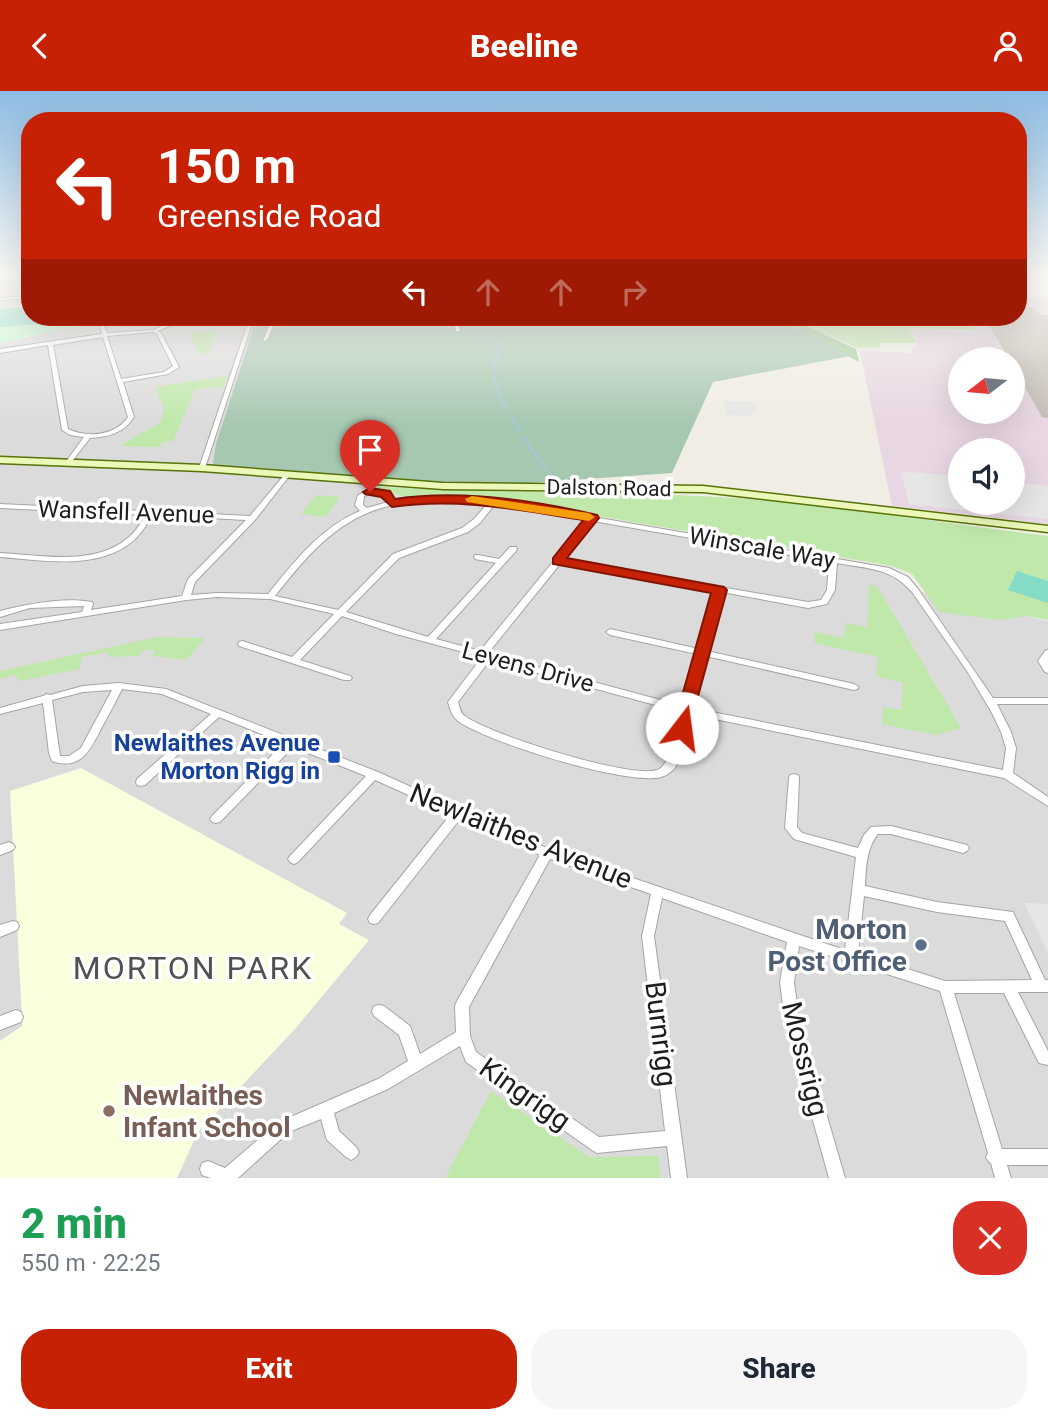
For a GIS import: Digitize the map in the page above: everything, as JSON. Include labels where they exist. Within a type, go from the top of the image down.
[{"type":"main road","name":"Dalston Road","points":[[0,460],[202,468],[443,486],[703,489],[1048,529]]},
{"type":"street","points":[[0,351],[105,335],[154,331],[165,326]]},
{"type":"street","points":[[202,468],[249,326]]},
{"type":"street","points":[[265,340],[271,326]]},
{"type":"street","points":[[457,326],[458,331]]},
{"type":"street","points":[[50,343],[64,428],[69,433],[89,435],[111,432],[129,422],[131,417],[102,327]]},
{"type":"street","points":[[119,381],[174,370],[176,367],[160,335],[154,331]]},
{"type":"street","points":[[68,463],[89,435]]},
{"type":"street","points":[[186,598],[191,581],[252,518],[287,475]]},
{"type":"street","name":"Winscale Way","points":[[365,511],[359,505],[361,495],[370,492],[385,494],[392,503]]},
{"type":"street","name":"Winscale Way","points":[[270,597],[318,538],[365,511],[424,498],[493,502],[889,570],[905,579],[989,701],[1005,729],[1011,750],[1007,775]]},
{"type":"street","points":[[294,660],[396,556],[465,530],[477,521],[493,502]]},
{"type":"street","name":"Wansfell Avenue","points":[[0,506],[252,518]]},
{"type":"street","points":[[0,555],[78,558],[103,554],[130,541],[151,513]]},
{"type":"street","points":[[592,518],[453,702],[458,716],[490,734],[546,754],[637,774],[659,774],[672,764],[719,590]]},
{"type":"street","points":[[430,640],[513,549]]},
{"type":"street","points":[[478,558],[501,562]]},
{"type":"street","points":[[558,561],[808,605],[824,602],[831,590],[833,560]]},
{"type":"street","name":"Levens Drive","points":[[0,627],[186,598],[217,595],[270,597],[341,613],[687,710],[1007,775],[1048,802]]},
{"type":"street","points":[[0,614],[30,606],[81,603],[89,604],[86,613]]},
{"type":"street","points":[[610,632],[854,687]]},
{"type":"street","points":[[242,644],[347,678]]},
{"type":"street","points":[[1048,653],[1043,661],[1048,670]]},
{"type":"street","points":[[47,697],[56,758],[71,759],[85,750],[119,686]]},
{"type":"street","name":"Newlaithes Avenue","points":[[0,711],[47,697],[119,686],[163,691],[289,744],[374,775],[547,853],[794,939],[944,987],[1045,986]]},
{"type":"street","points":[[989,701],[1048,701]]},
{"type":"street","points":[[141,782],[218,713]]},
{"type":"street","points":[[216,819],[289,744]]},
{"type":"street","points":[[294,859],[374,775]]},
{"type":"street","points":[[794,778],[791,828],[798,836],[862,854]]},
{"type":"street","points":[[374,919],[459,812]]},
{"type":"street","points":[[851,957],[862,854],[868,838],[875,830],[891,830],[963,848]]},
{"type":"street","name":"Kingrigg","points":[[547,853],[462,1006],[463,1036],[471,1057],[597,1145],[674,1137]]},
{"type":"street","points":[[860,890],[937,907],[1009,916],[1045,986]]},
{"type":"street","name":"Burnrigg","points":[[658,891],[648,936],[679,1178]]},
{"type":"street","name":"Mossrigg","points":[[794,939],[787,982],[792,1020],[836,1178]]},
{"type":"street","points":[[944,987],[994,1157],[1003,1178]]},
{"type":"street","points":[[1009,988],[1044,1058],[1048,1058]]},
{"type":"street","points":[[379,1011],[405,1031],[416,1064]]},
{"type":"street","points":[[0,1023],[16,1017]]},
{"type":"street","points":[[208,1169],[227,1177],[284,1127],[383,1084],[463,1036]]},
{"type":"street","points":[[326,1108],[332,1135],[351,1153]]},
{"type":"street","points":[[994,1157],[1048,1157]]},
{"type":"shaded area","points":[[0,325],[254,326],[216,444],[366,481],[401,496],[482,497],[893,567],[917,591],[1048,621],[1048,1178],[0,1178]]},
{"type":"shaded area","points":[[1048,325],[1048,524],[970,515],[1025,515],[1025,438],[948,438],[948,512],[892,506],[860,351],[912,353],[911,349],[918,347],[911,329],[978,332],[976,326]]},
{"type":"shaded area","points":[[254,326],[792,326],[850,356],[713,382],[672,473],[488,486],[216,467],[213,463],[216,444]]},
{"type":"shaded area","points":[[724,401],[751,401],[757,404],[757,411],[749,416],[726,415]]},
{"type":"shaded area","points":[[901,471],[948,476],[948,508],[909,504]]},
{"type":"shaded area","points":[[1025,483],[1048,486],[1048,519],[1011,515],[1025,515]]},
{"type":"shaded area","points":[[81,768],[347,913],[339,924],[369,940],[295,1029],[198,1132],[177,1178],[0,1178],[0,1041],[22,1026],[10,791]]},
{"type":"shaded area","points":[[1024,903],[1048,904],[1048,953]]},
{"type":"green space","points":[[0,325],[81,326],[0,343]]},
{"type":"green space","points":[[0,325],[21,325],[21,325],[0,327]]},
{"type":"green space","points":[[793,326],[807,326],[856,349],[859,362]]},
{"type":"green space","points":[[810,326],[974,326],[977,331],[910,328],[916,343],[880,343],[880,347],[858,348]]},
{"type":"green space","points":[[217,330],[208,353],[200,354],[189,333]]},
{"type":"green space","points":[[228,376],[224,387],[195,389],[173,441],[162,442],[160,447],[120,446],[161,422],[164,407],[155,387]]},
{"type":"green space","points":[[374,486],[736,498],[853,510],[1048,536],[1048,620],[1028,616],[999,620],[939,612],[912,574],[892,566],[485,497],[404,497]]},
{"type":"green space","points":[[316,495],[340,497],[326,517],[301,514]]},
{"type":"green space","points":[[1017,571],[1048,581],[1048,603],[1008,590]]},
{"type":"green space","points":[[869,585],[877,586],[961,728],[936,735],[882,724],[883,707],[901,710],[903,683],[876,676],[878,657],[814,643],[815,632],[844,638],[846,623],[867,627]]},
{"type":"green space","points":[[157,637],[205,638],[187,660],[152,656],[155,650],[142,650],[139,656],[108,657],[108,652],[82,657],[79,669],[20,681],[15,675],[0,679],[0,671]]},
{"type":"green space","points":[[491,1091],[589,1157],[658,1156],[661,1178],[445,1178]]},
{"type":"building","points":[[1048,325],[1048,418],[1042,417],[1026,389],[1026,347],[1002,347],[989,326]]},
{"type":"waterway","points":[[488,326],[498,347],[493,375],[506,409]]},
{"type":"waterway","points":[[512,417],[519,430]]},
{"type":"waterway","points":[[524,438],[555,481]]},
{"type":"slow traffic","points":[[472,499],[589,517]]},
{"type":"place","name":"Newlaithes Avenue Morton Rigg in","points":[[334,757]]},
{"type":"place","name":"Morton Post Office","points":[[921,945]]},
{"type":"place","name":"Newlaithes Infant School","points":[[109,1111]]},
{"type":"district","name":"MORTON PARK","points":[[193,968]]},
{"type":"route","points":[[370,492],[385,494],[392,503],[424,498],[457,498],[592,518],[558,561],[663,577],[719,590],[682,728]]}]
